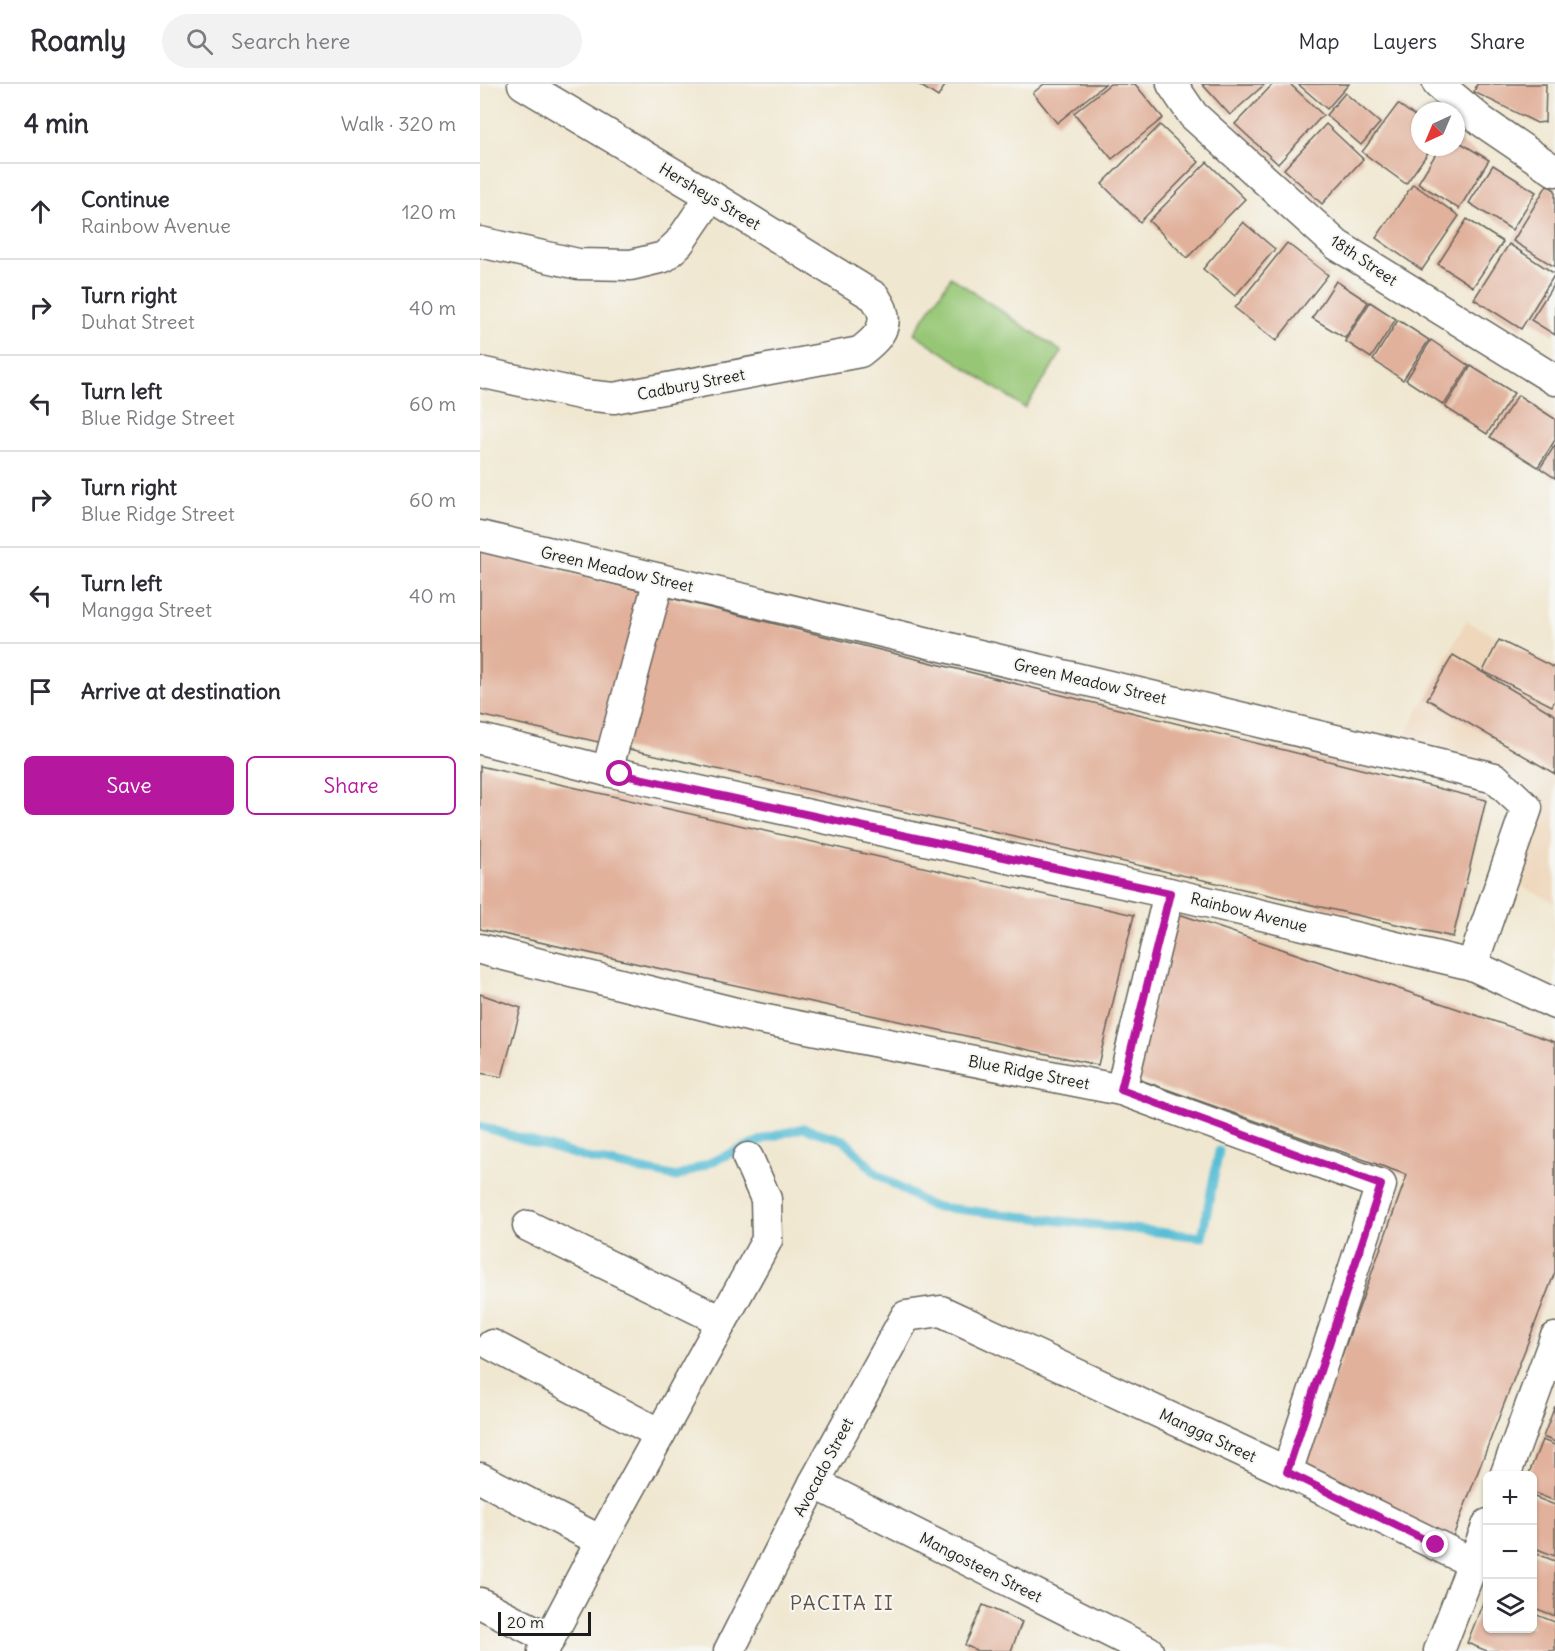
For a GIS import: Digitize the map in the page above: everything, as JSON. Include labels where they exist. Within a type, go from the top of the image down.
[{"type":"street","name":"Hersheys Street","points":[[523,84],[874,297],[882,310],[884,320]]},
{"type":"street","name":"18th Street","points":[[1172,84],[1193,115],[1337,245],[1555,380]]},
{"type":"street","points":[[1438,84],[1483,122],[1555,171]]},
{"type":"street","points":[[480,242],[578,264],[631,265],[664,257],[679,243],[711,196]]},
{"type":"street","name":"Cadbury Street","points":[[480,372],[584,395],[614,398],[860,352],[880,334],[884,320]]},
{"type":"street","name":"Green Meadow Street","points":[[480,536],[1495,778],[1527,807],[1472,965]]},
{"type":"street","points":[[607,771],[659,579]]},
{"type":"street","name":"Rainbow Avenue","points":[[480,739],[607,771],[1170,893],[1472,965],[1555,1004]]},
{"type":"street","points":[[1121,1090],[1170,893]]},
{"type":"street","name":"Blue Ridge Street","points":[[480,949],[756,1018],[1121,1090],[1381,1185],[1287,1472]]},
{"type":"street","points":[[480,1603],[546,1645],[767,1240],[766,1199],[748,1158]]},
{"type":"street","points":[[528,1226],[722,1321]]},
{"type":"street","name":"Mangga Street","points":[[940,1311],[1287,1472],[1473,1563]]},
{"type":"street","name":"Avocado Street","points":[[729,1651],[814,1483],[906,1316],[940,1311]]},
{"type":"street","points":[[1507,1471],[1555,1338]]},
{"type":"street","points":[[492,1345],[660,1434]]},
{"type":"street","points":[[480,1478],[601,1541]]},
{"type":"street","name":"Mangosteen Street","points":[[814,1483],[1148,1651]]},
{"type":"street","points":[[1439,1651],[1488,1525]]},
{"type":"shaded area","points":[[1466,621],[1555,667],[1555,903],[1521,886],[1542,800],[1504,767],[1405,736]]},
{"type":"green space","points":[[951,277],[1062,352],[1025,408],[914,333]]},
{"type":"building","points":[[918,84],[946,84],[938,97]]},
{"type":"building","points":[[1044,84],[1105,84],[1057,123],[1033,93]]},
{"type":"building","points":[[1110,84],[1135,84],[1163,118],[1112,159],[1074,113]]},
{"type":"building","points":[[1202,84],[1265,84],[1230,115]]},
{"type":"building","points":[[1273,84],[1290,84],[1323,115],[1278,164],[1235,124]]},
{"type":"building","points":[[1298,84],[1349,84],[1327,109]]},
{"type":"building","points":[[1477,84],[1546,84],[1545,122],[1537,123],[1474,92]]},
{"type":"building","points":[[1345,93],[1380,123],[1361,145],[1326,115]]},
{"type":"building","points":[[1398,104],[1411,113],[1411,156],[1426,156],[1406,184],[1362,152]]},
{"type":"building","points":[[1326,124],[1363,159],[1322,204],[1284,169]]},
{"type":"building","points":[[1160,125],[1199,162],[1140,222],[1102,184]]},
{"type":"building","points":[[1465,145],[1489,160],[1459,209],[1418,183],[1434,156],[1465,156]]},
{"type":"building","points":[[1207,162],[1245,199],[1187,258],[1149,221]]},
{"type":"building","points":[[1493,165],[1536,192],[1512,230],[1469,203]]},
{"type":"building","points":[[1413,184],[1459,216],[1422,270],[1376,238]]},
{"type":"building","points":[[1547,185],[1555,190],[1555,267],[1513,241]]},
{"type":"building","points":[[1467,219],[1503,242],[1473,287],[1438,264]]},
{"type":"building","points":[[1243,222],[1275,249],[1235,296],[1203,269]]},
{"type":"building","points":[[1287,243],[1328,275],[1276,341],[1235,308]]},
{"type":"building","points":[[1509,244],[1555,274],[1521,329],[1474,299]]},
{"type":"building","points":[[1336,281],[1368,302],[1345,338],[1312,318]]},
{"type":"building","points":[[1555,282],[1555,335],[1531,320]]},
{"type":"building","points":[[1370,302],[1396,319],[1371,358],[1345,341]]},
{"type":"building","points":[[1398,320],[1429,340],[1403,380],[1373,360]]},
{"type":"building","points":[[1431,340],[1469,366],[1444,405],[1406,380]]},
{"type":"building","points":[[1471,366],[1514,393],[1487,434],[1445,407]]},
{"type":"building","points":[[1518,395],[1555,419],[1555,440],[1538,467],[1490,437]]},
{"type":"building","points":[[1555,445],[1555,478],[1540,468]]},
{"type":"building","points":[[480,551],[1486,800],[1453,937],[480,715]]},
{"type":"building","points":[[1499,640],[1555,668],[1555,700],[1552,706],[1483,671]]},
{"type":"building","points":[[1453,655],[1555,715],[1555,774],[1427,699]]},
{"type":"building","points":[[480,766],[1134,915],[1098,1065],[480,929]]},
{"type":"building","points":[[1176,913],[1555,1042],[1555,1272],[1452,1539],[1302,1466],[1407,1175],[1135,1078]]},
{"type":"building","points":[[480,994],[521,1008],[502,1077],[480,1073]]},
{"type":"building","points":[[1555,1406],[1555,1442],[1543,1437]]},
{"type":"building","points":[[1542,1440],[1555,1445],[1555,1501],[1537,1494],[1537,1471],[1530,1471]]},
{"type":"building","points":[[1537,1498],[1555,1505],[1555,1556],[1537,1549]]},
{"type":"building","points":[[1537,1554],[1555,1561],[1555,1616],[1537,1609]]},
{"type":"building","points":[[1483,1603],[1483,1633],[1537,1633],[1537,1615],[1555,1622],[1555,1651],[1487,1651],[1467,1643]]},
{"type":"building","points":[[983,1605],[1022,1622],[1011,1651],[977,1651],[965,1645]]},
{"type":"waterway","points":[[480,1126],[586,1158],[677,1177],[766,1138],[803,1128],[844,1140],[877,1174],[930,1206],[1202,1237],[1219,1151]]},
{"type":"district","name":"PACITA II","points":[[842,1603]]},
{"type":"route","points":[[620,774],[1170,893],[1121,1090],[1381,1185],[1287,1472],[1436,1545]]}]
